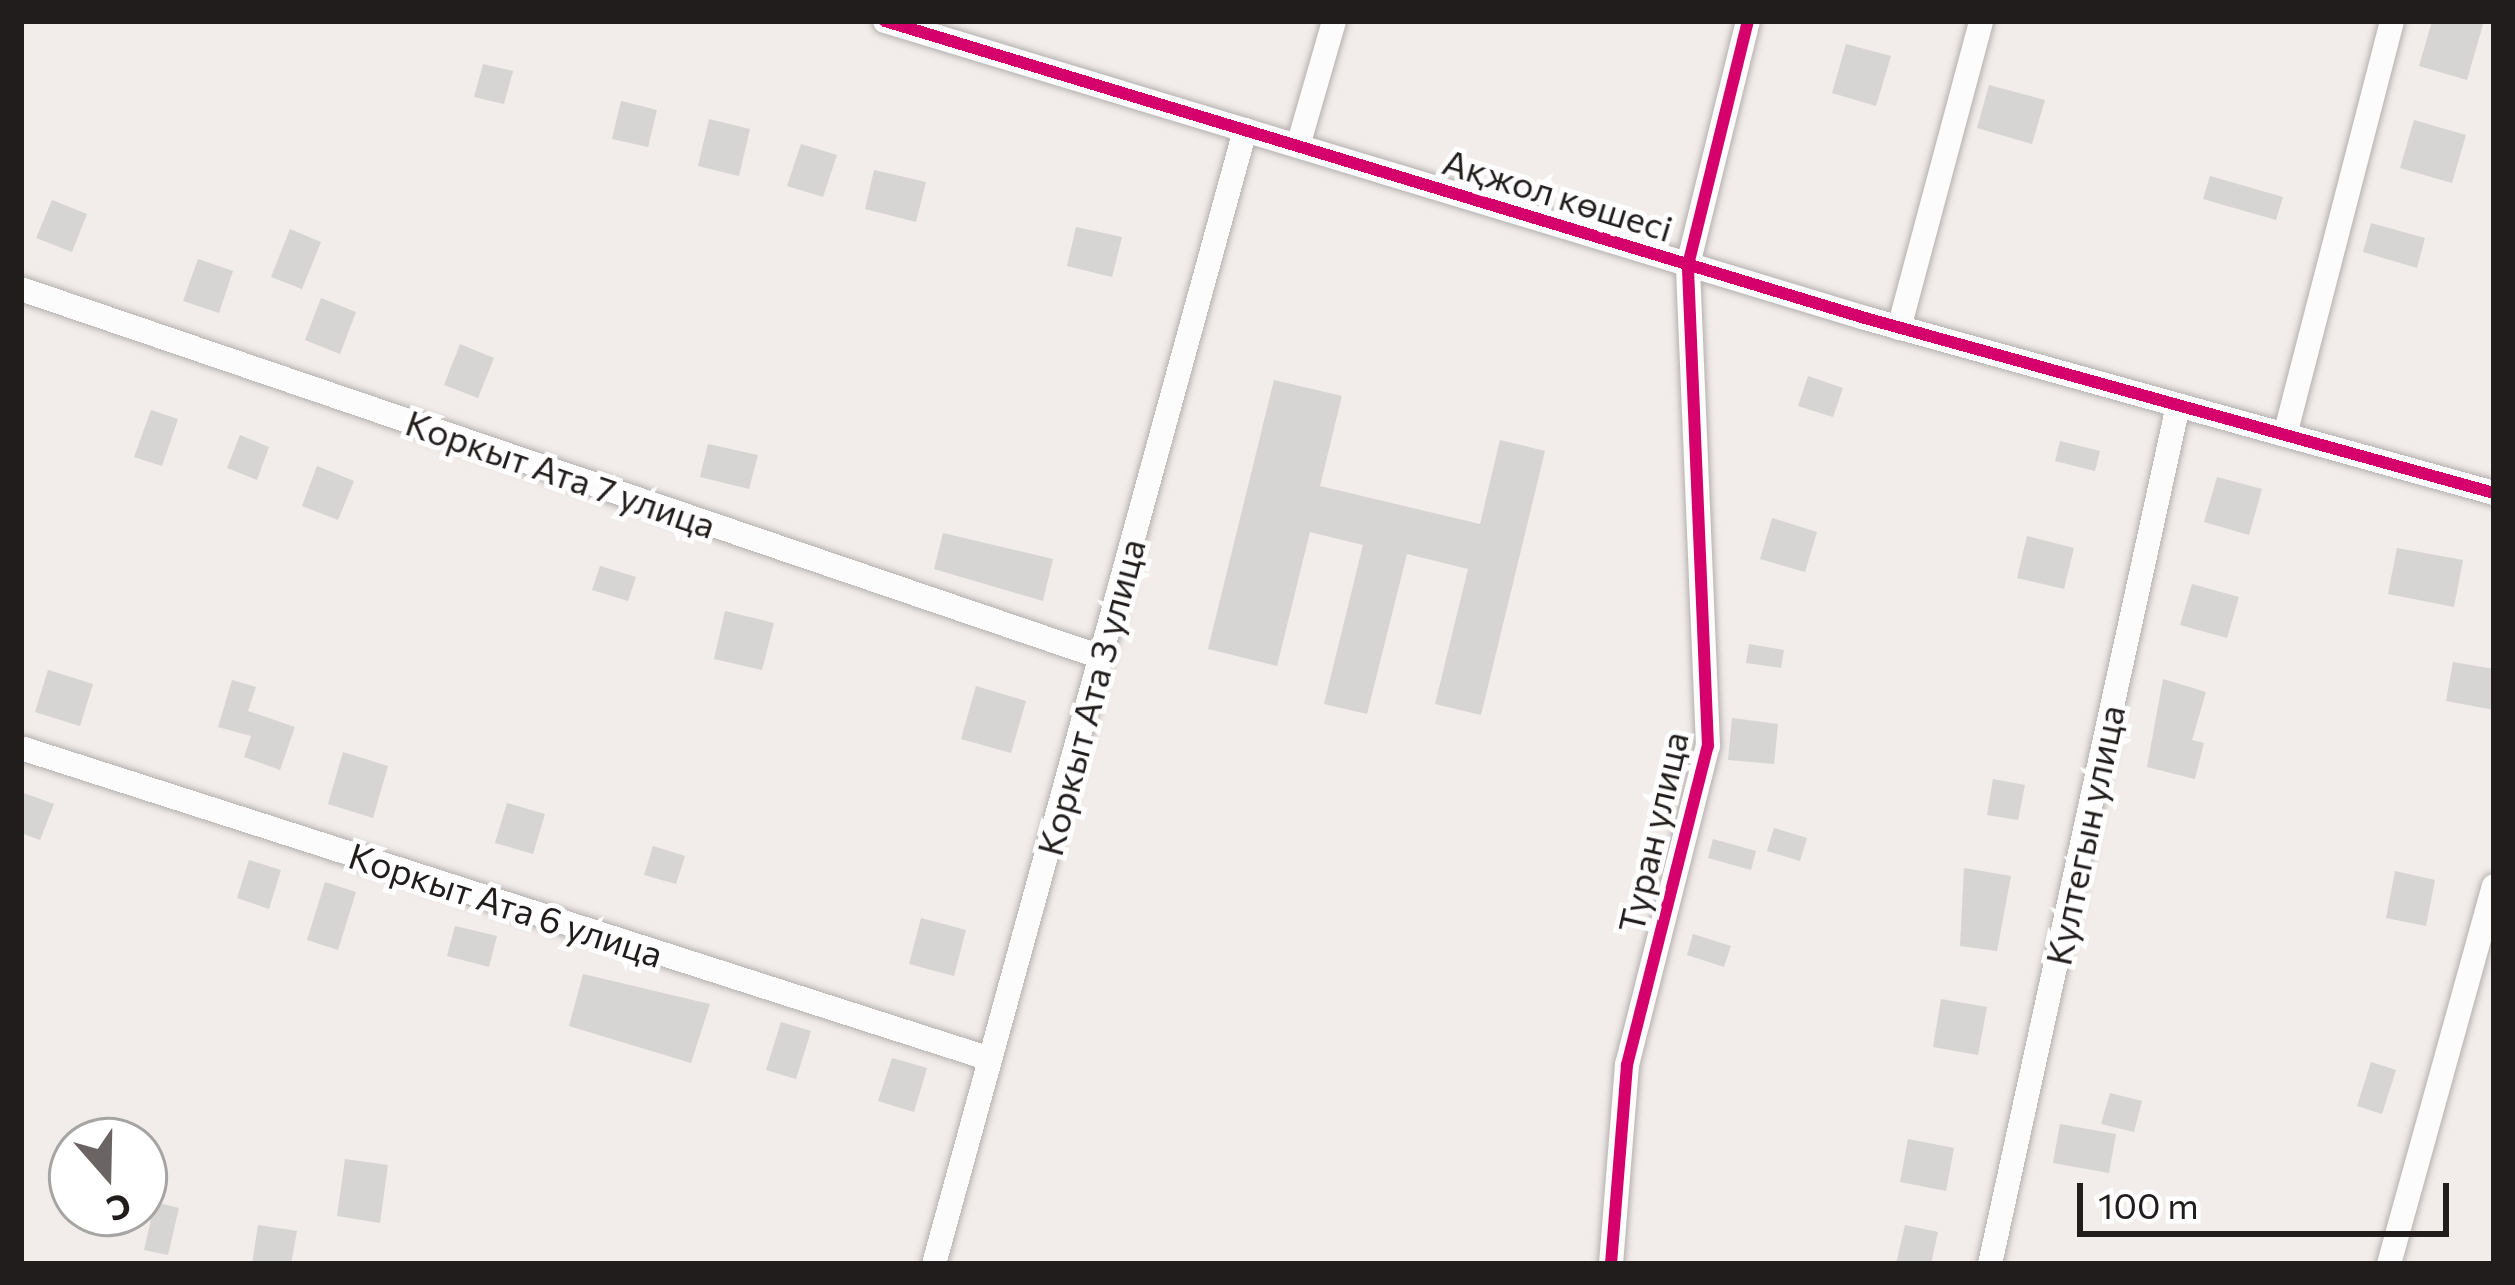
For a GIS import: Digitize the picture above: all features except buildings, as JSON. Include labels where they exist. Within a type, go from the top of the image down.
[{"type":"street","points":[[1298,146],[1334,21]]},
{"type":"street","name":"Туран улица","points":[[1611,1264],[1627,1065],[1708,746],[1688,265],[1748,21]]},
{"type":"street","points":[[1900,328],[1981,21]]},
{"type":"street","points":[[2285,435],[2392,21]]},
{"type":"street","name":"Ақжол көшесі","points":[[898,23],[1900,328],[2494,494]]},
{"type":"street","name":"Коркыт Ата 3 улица","points":[[934,1264],[1245,130]]},
{"type":"street","name":"Коркыт Ата 7 улица","points":[[21,289],[1101,657]]},
{"type":"street","name":"Култегын улица","points":[[1990,1264],[2178,405]]},
{"type":"street","name":"Коркыт Ата 6 улица","points":[[21,748],[990,1059]]},
{"type":"street","points":[[2389,1264],[2494,886]]},
{"type":"cycle path","points":[[885,21],[1865,318],[2494,493]]},
{"type":"cycle path","points":[[1611,1264],[1627,1065],[1708,746],[1688,265],[1748,21]]}]
